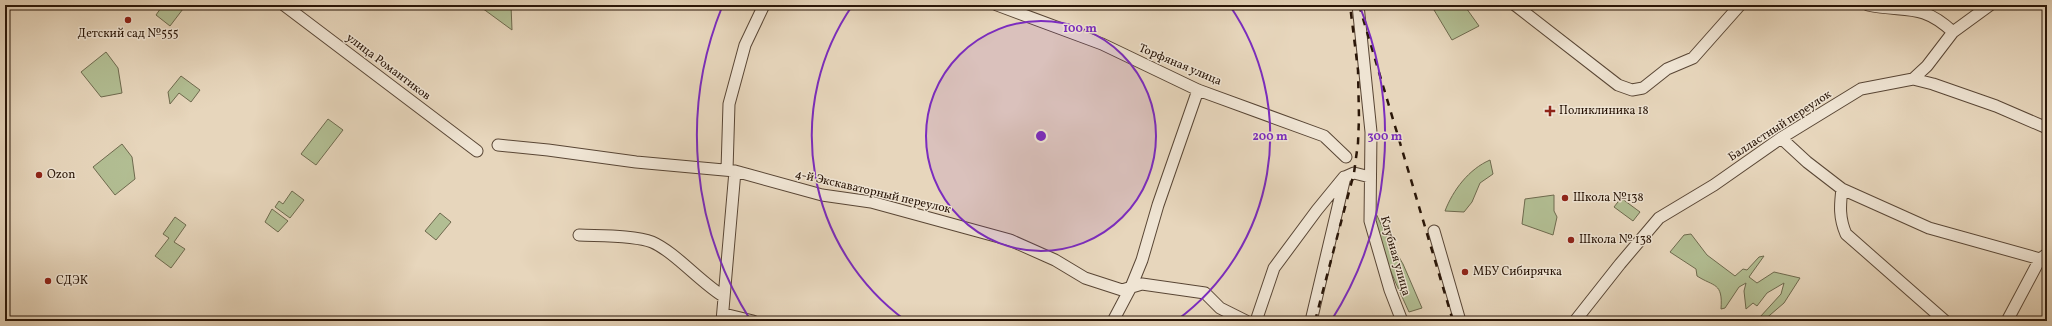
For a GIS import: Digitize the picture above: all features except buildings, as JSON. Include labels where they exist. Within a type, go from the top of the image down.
[{"type":"street","name":"улица Романтиков","points":[[284,5],[477,151]]},
{"type":"street","points":[[753,321],[723,317],[723,296],[731,233],[729,104],[745,45],[764,5]]},
{"type":"street","name":"Торфяная улица","points":[[997,5],[1102,44],[1198,90],[1324,136],[1346,157]]},
{"type":"street","name":"Клубная улица","points":[[1358,5],[1371,132],[1370,221],[1390,290],[1402,321]]},
{"type":"street","points":[[1515,5],[1618,85],[1632,90],[1643,88],[1667,69],[1692,58],[1740,5]]},
{"type":"street","points":[[1868,5],[1914,9],[1944,23],[1953,32]]},
{"type":"street","points":[[1913,79],[1927,66],[1953,32],[1990,5]]},
{"type":"street","name":"Балластный переулок","points":[[1575,321],[1659,218],[1714,185],[1781,138],[1861,89],[1913,79],[1933,84],[1996,106],[2047,128]]},
{"type":"street","points":[[1113,321],[1131,287],[1142,260],[1158,205],[1198,90]]},
{"type":"street","points":[[1781,138],[1806,162],[1842,188],[1929,228],[2044,257],[2007,321]]},
{"type":"street","name":"4-й Экскаваторный переулок","points":[[498,145],[636,162],[731,170],[822,195],[870,202],[1003,238],[1055,260],[1085,278],[1122,290],[1142,284],[1205,293],[1220,308],[1246,321]]},
{"type":"street","points":[[1256,321],[1274,268],[1324,200],[1344,177],[1354,173],[1370,177]]},
{"type":"street","points":[[1311,321],[1344,177]]},
{"type":"street","points":[[1842,188],[1840,222],[1846,234],[1945,321]]},
{"type":"street","points":[[1434,231],[1460,321]]},
{"type":"street","points":[[579,235],[640,239],[652,242],[709,287],[723,296]]},
{"type":"green space","points":[[163,5],[186,5],[170,26],[156,15]]},
{"type":"green space","points":[[484,5],[511,5],[512,30],[482,8]]},
{"type":"green space","points":[[1444,5],[1464,5],[1479,26],[1452,40],[1434,10]]},
{"type":"green space","points":[[106,52],[118,68],[122,93],[101,97],[81,72]]},
{"type":"green space","points":[[181,76],[200,90],[191,102],[179,93],[170,104],[168,92]]},
{"type":"green space","points":[[328,119],[343,130],[316,165],[301,154]]},
{"type":"green space","points":[[122,144],[132,157],[135,179],[115,195],[93,167]]},
{"type":"green space","points":[[1490,160],[1493,174],[1480,183],[1472,202],[1464,212],[1445,211],[1452,195],[1463,181],[1475,169]]},
{"type":"green space","points":[[292,191],[304,200],[290,218],[275,207],[279,201],[283,204]]},
{"type":"green space","points":[[1554,195],[1554,211],[1557,217],[1553,235],[1522,224],[1525,199]]},
{"type":"green space","points":[[1621,198],[1640,212],[1633,221],[1614,207]]},
{"type":"green space","points":[[272,209],[288,221],[278,232],[265,222]]},
{"type":"green space","points":[[1374,209],[1385,233],[1403,264],[1422,308],[1409,312],[1382,249]]},
{"type":"green space","points":[[440,213],[451,222],[436,240],[425,231]]},
{"type":"green space","points":[[175,217],[186,225],[174,242],[185,249],[171,268],[155,256],[169,238],[163,234]]},
{"type":"green space","points":[[1691,234],[1707,255],[1735,276],[1743,269],[1747,270],[1759,257],[1764,256],[1749,277],[1757,283],[1774,272],[1800,278],[1784,303],[1763,321],[1759,321],[1760,317],[1781,294],[1784,283],[1767,293],[1757,306],[1753,303],[1746,309],[1744,291],[1746,283],[1739,287],[1725,308],[1721,309],[1720,294],[1716,286],[1697,276],[1696,269],[1670,252],[1684,235]]},
{"type":"railway","points":[[1315,321],[1354,173],[1358,143],[1358,70],[1350,5]]},
{"type":"railway","points":[[1359,5],[1453,321]]},
{"type":"place","name":"Детский сад №555","points":[[128,20]]},
{"type":"place","name":"Поликлиника 18","points":[[1550,111]]},
{"type":"place","name":"Ozon","points":[[39,175]]},
{"type":"place","name":"Школа №138","points":[[1565,198]]},
{"type":"place","name":"Школа № 138","points":[[1571,240]]},
{"type":"place","name":"МБУ Сибирячка","points":[[1465,272]]},
{"type":"place","name":"СДЭК","points":[[48,281]]}]
